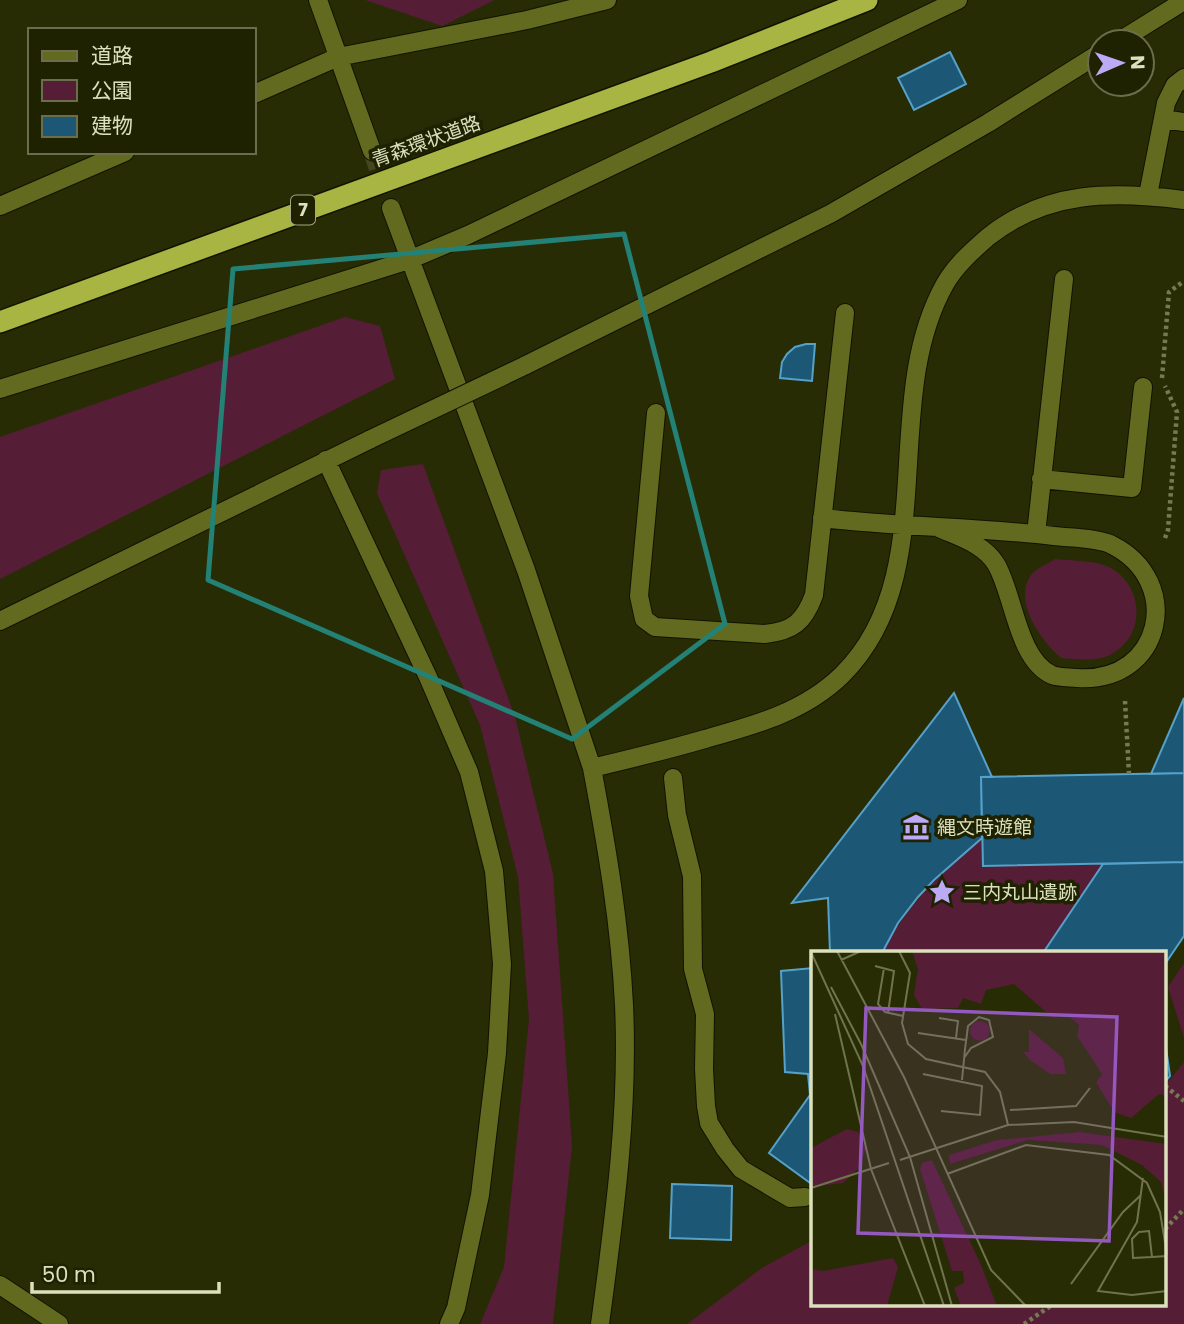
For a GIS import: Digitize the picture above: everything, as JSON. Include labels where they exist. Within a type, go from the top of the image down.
[{"type":"highway","name":"青森環状道路","points":[[0,322],[711,62],[867,0]]},
{"type":"street","points":[[318,0],[372,150]]},
{"type":"street","points":[[256,93],[338,57],[527,20],[607,0]]},
{"type":"street","points":[[0,389],[409,260],[468,235],[784,81],[958,0]]},
{"type":"street","points":[[1141,28],[1184,1]]},
{"type":"street","points":[[0,621],[830,214],[988,123],[1086,62]]},
{"type":"street","points":[[1148,195],[1166,103],[1175,85],[1184,78]]},
{"type":"street","points":[[1163,119],[1184,122]]},
{"type":"street","points":[[0,206],[120,154]]},
{"type":"street","points":[[592,768],[766,722],[810,701],[841,675],[870,642],[890,598],[902,527],[914,382],[928,326],[946,282],[984,241],[1002,226],[1037,207],[1076,197],[1148,195],[1184,201]]},
{"type":"street","points":[[391,208],[526,570],[592,768],[615,896],[624,1007],[624,1117],[600,1324]]},
{"type":"street","points":[[1036,534],[1064,279]]},
{"type":"street","points":[[656,413],[639,596],[643,619],[655,627],[765,634],[782,632],[795,625],[808,612],[814,595],[845,313]]},
{"type":"street","points":[[1041,479],[1132,488],[1143,387]]},
{"type":"street","points":[[326,460],[428,677],[469,772],[494,871],[502,964],[497,1053],[480,1195],[456,1308],[449,1324]]},
{"type":"street","points":[[822,518],[902,527],[986,528],[1110,543],[1133,558],[1148,577],[1157,600],[1156,627],[1143,652],[1130,665],[1110,676],[1053,676],[1035,662],[1019,628],[996,562],[979,545],[939,528]]},
{"type":"street","points":[[673,778],[677,816],[692,876],[693,970],[705,1014],[704,1069],[709,1123],[741,1169],[790,1198],[805,1197]]},
{"type":"street","points":[[0,1286],[59,1324]]},
{"type":"path","points":[[1165,538],[1168,530],[1177,412],[1162,379],[1169,292],[1184,281]]},
{"type":"path","points":[[1125,701],[1129,774]]},
{"type":"path","points":[[1166,1087],[1184,1101]]},
{"type":"path","points":[[1166,1228],[1184,1209]]},
{"type":"path","points":[[1024,1324],[1051,1306]]},
{"type":"highlighted area","points":[[624,234],[725,624],[572,739],[208,580],[233,269]]},
{"type":"green space","points":[[365,0],[494,0],[442,26]]},
{"type":"green space","points":[[345,317],[380,326],[395,379],[0,579],[0,437]]},
{"type":"green space","points":[[423,464],[515,717],[553,874],[572,1146],[553,1324],[480,1324],[504,1267],[529,1019],[518,877],[480,725],[377,493],[381,470]]},
{"type":"green space","points":[[1055,559],[1090,562],[1109,567],[1121,575],[1129,586],[1134,598],[1135,624],[1122,647],[1110,655],[1092,659],[1061,658],[1038,632],[1027,608],[1026,585],[1033,573]]},
{"type":"green space","points":[[982,838],[983,866],[1103,864],[1044,951],[883,951],[914,904],[952,864]]},
{"type":"green space","points":[[1184,963],[1184,1038],[1168,987]]},
{"type":"green space","points":[[1184,1062],[1184,1324],[687,1324],[762,1268],[811,1241],[811,1306],[1166,1306],[1166,1085]]},
{"type":"building","points":[[950,52],[966,84],[914,110],[898,78]]},
{"type":"building","points":[[815,344],[812,381],[780,378],[782,362],[787,354],[795,347]]},
{"type":"building","name":"縄文時遊館","points":[[954,693],[992,777],[981,777],[982,838],[918,897],[898,923],[883,951],[830,951],[828,898],[792,903]]},
{"type":"building","points":[[1184,698],[1184,773],[1151,774]]},
{"type":"building","points":[[1184,773],[1184,862],[983,866],[981,777]]},
{"type":"building","points":[[1184,862],[1184,936],[1166,963],[1166,951],[1044,951],[1103,864]]},
{"type":"building","points":[[811,968],[811,1184],[769,1153],[810,1095],[808,1074],[785,1072],[781,971]]},
{"type":"building","points":[[1166,1048],[1170,1076],[1166,1081]]},
{"type":"building","points":[[672,1184],[732,1186],[731,1240],[670,1238]]},
{"type":"tunnel","points":[[372,151],[391,208]]},
{"type":"place","name":"縄文時遊館","points":[[916,827]]},
{"type":"place","name":"三内丸山遺跡","points":[[942,892]]}]
